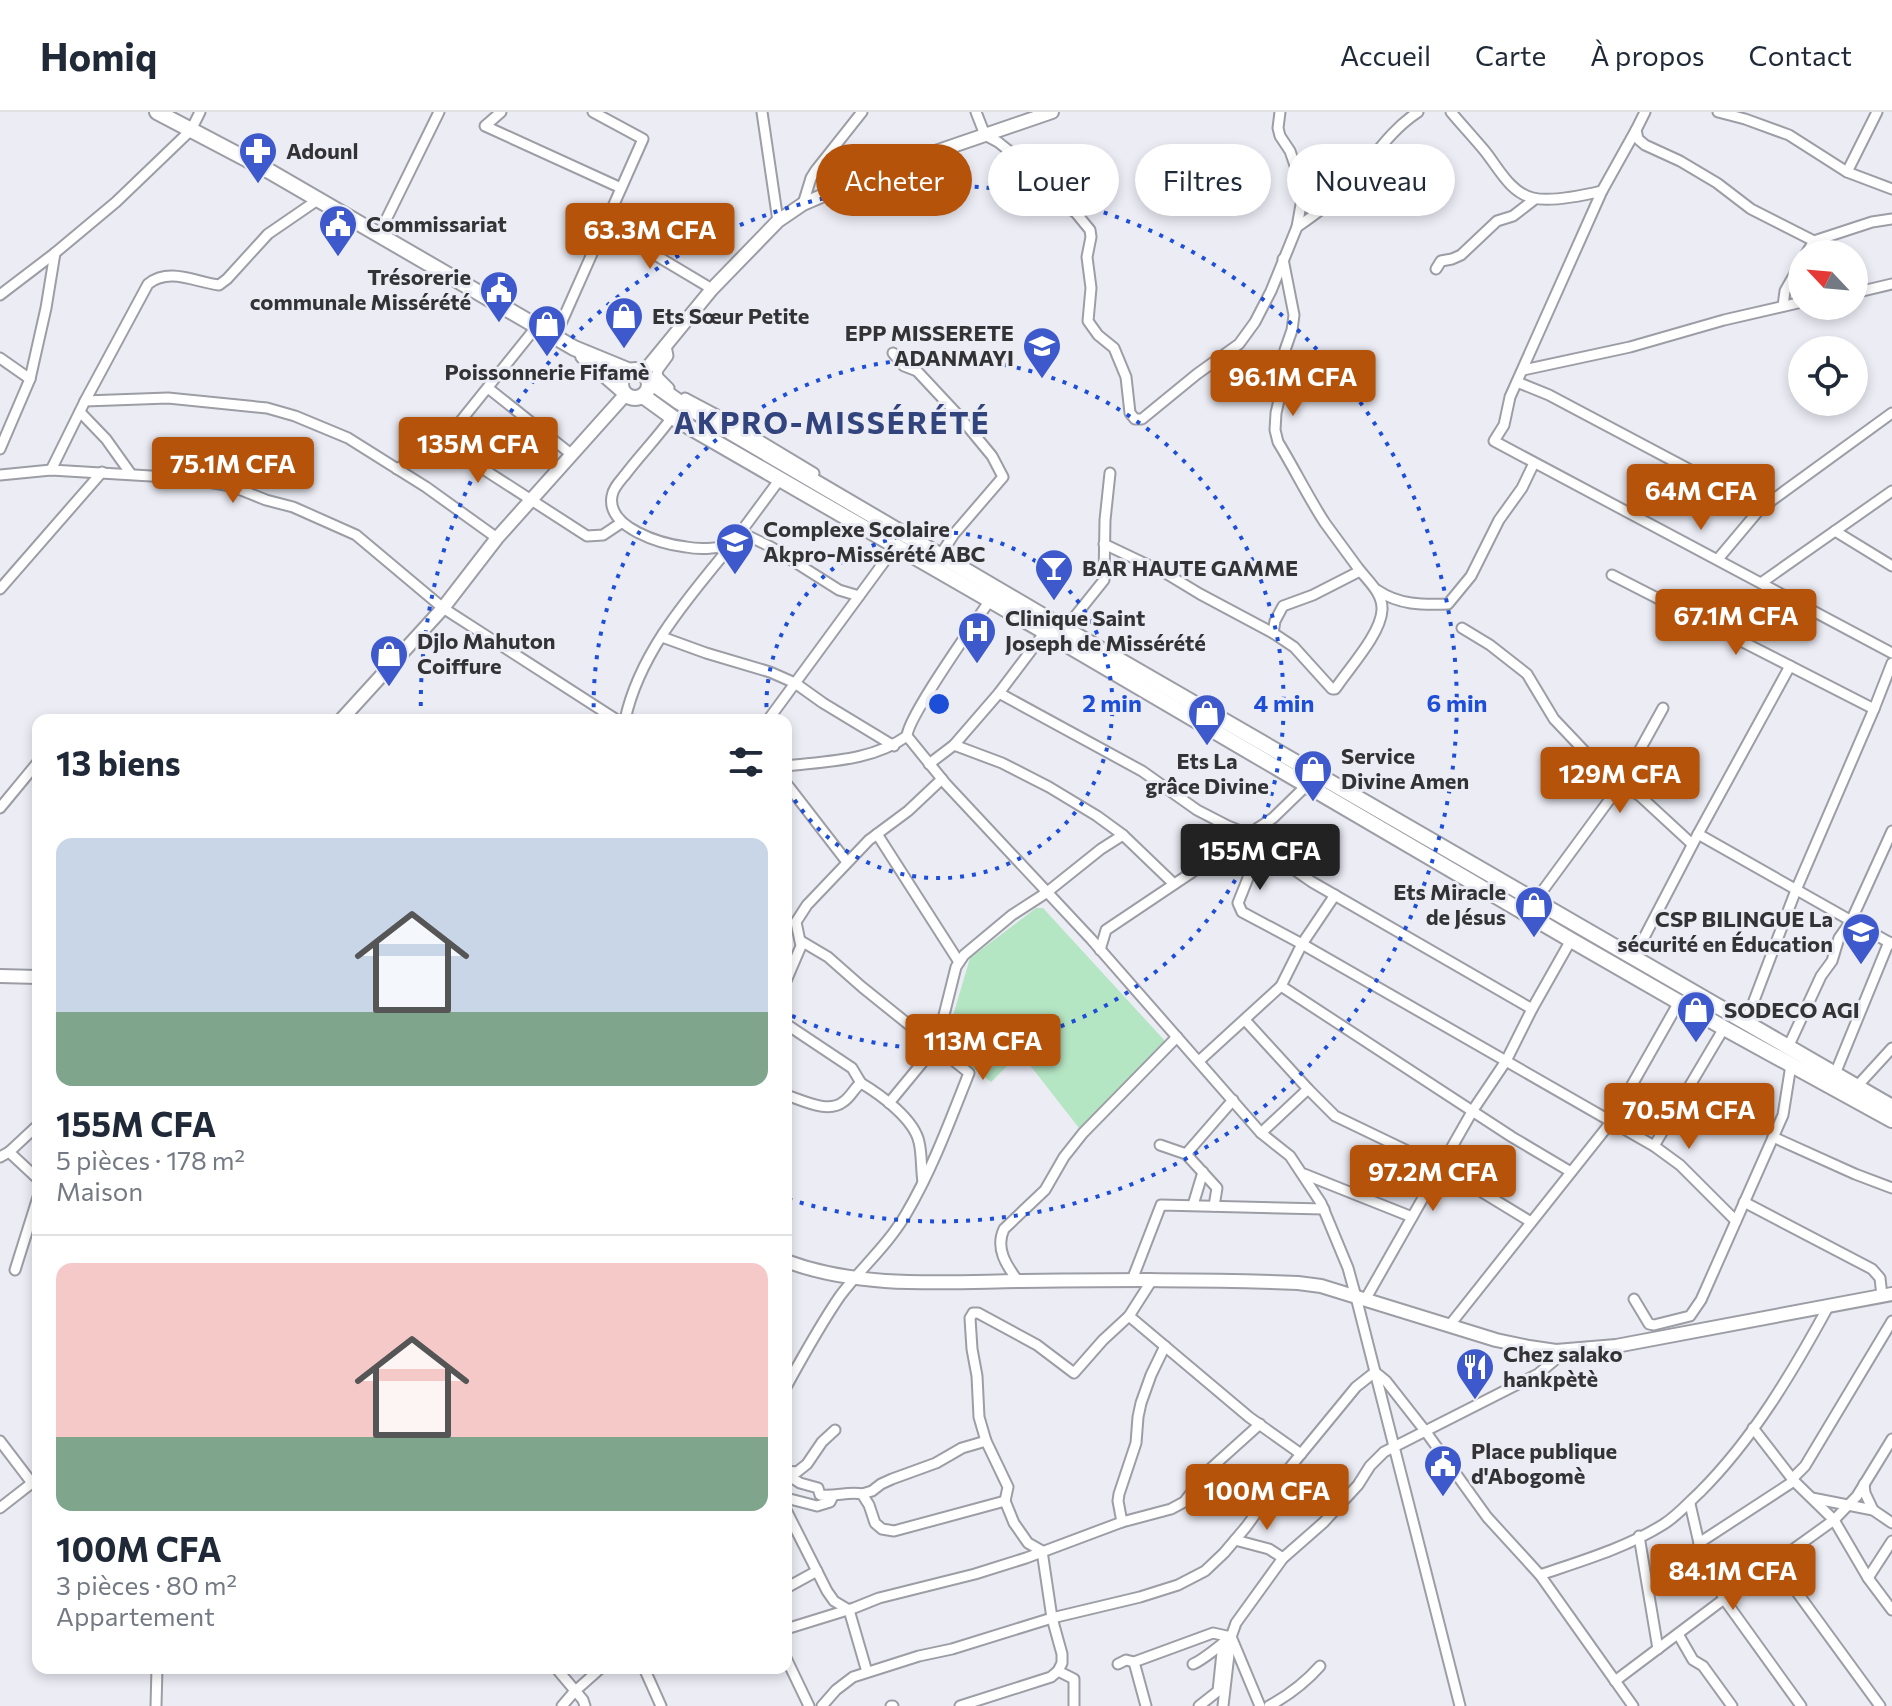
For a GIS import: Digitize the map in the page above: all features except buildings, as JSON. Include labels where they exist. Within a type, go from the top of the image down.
[{"type":"highway","points":[[157,112],[319,199],[574,348],[641,375],[679,402],[954,572],[990,600],[1571,940],[1892,1120]]},
{"type":"highway","points":[[574,348],[624,392],[637,398],[647,392],[641,375]]},
{"type":"highway","points":[[624,392],[622,379],[641,375]]},
{"type":"highway","points":[[643,396],[672,417],[895,547],[1065,626],[1892,1104]]},
{"type":"main road","points":[[641,375],[712,289],[778,221],[803,204],[880,171],[1052,112]]},
{"type":"main road","points":[[346,714],[443,608],[497,538],[624,392]]},
{"type":"main road","points":[[0,976],[32,977]]},
{"type":"main road","points":[[792,1263],[855,1279],[901,1282],[1152,1280],[1298,1283],[1321,1286],[1514,1345],[1556,1351],[1616,1346],[1887,1295]]},
{"type":"street","points":[[0,295],[116,202],[191,130],[200,112]]},
{"type":"street","points":[[379,234],[439,112]]},
{"type":"street","points":[[501,112],[485,126],[621,188]]},
{"type":"street","points":[[555,337],[643,139],[593,112]]},
{"type":"street","points":[[762,112],[778,221]]},
{"type":"street","points":[[803,204],[816,170],[862,112]]},
{"type":"street","points":[[976,112],[985,135],[1008,150],[1090,230],[1087,257],[1091,288],[1088,321],[1098,335],[1114,348],[1126,377],[1130,413],[1135,419],[1142,419],[1239,344],[1271,291],[1297,227],[1302,199],[1300,180],[1290,151],[1280,136],[1280,112]]},
{"type":"street","points":[[1297,227],[1349,185],[1398,126],[1418,112]]},
{"type":"street","points":[[1451,112],[1508,182],[1524,194],[1535,199],[1602,191]]},
{"type":"street","points":[[1645,112],[1602,191],[1510,397],[1504,425],[1494,441],[1892,653]]},
{"type":"street","points":[[1718,112],[1789,135],[1847,172],[1892,189]]},
{"type":"street","points":[[1847,172],[1877,112]]},
{"type":"street","points":[[1636,130],[1638,139],[1645,145],[1680,161],[1717,183],[1751,209],[1812,240]]},
{"type":"street","points":[[51,470],[148,284],[163,276],[219,285],[268,234],[319,199]]},
{"type":"street","points":[[1436,269],[1441,261],[1456,258],[1473,245],[1497,221],[1513,216],[1535,199]]},
{"type":"street","points":[[1817,240],[1872,222],[1892,219]]},
{"type":"street","points":[[605,225],[712,289]]},
{"type":"street","points":[[0,449],[30,379],[55,253]]},
{"type":"street","points":[[1283,259],[1294,315],[1285,350],[1283,383],[1276,413],[1278,442],[1324,521],[1376,589],[1391,599],[1421,605],[1448,604],[1471,576],[1499,520],[1522,488],[1534,463]]},
{"type":"street","points":[[1868,290],[1892,284]]},
{"type":"street","points":[[1783,306],[1788,286]]},
{"type":"street","points":[[1523,370],[1630,347],[1788,305]]},
{"type":"street","points":[[397,469],[443,443],[537,326]]},
{"type":"street","points":[[666,346],[668,356],[657,371],[664,385],[1065,626],[1837,1069],[1892,1104]]},
{"type":"street","points":[[893,353],[904,366],[917,371],[959,416],[992,456],[1003,477],[943,551]]},
{"type":"street","points":[[0,358],[30,379]]},
{"type":"street","points":[[1517,382],[1549,395],[1713,482],[1771,501]]},
{"type":"street","points":[[488,388],[571,454]]},
{"type":"street","points":[[85,401],[168,398],[267,408],[295,416],[348,438],[426,487],[497,538]]},
{"type":"street","points":[[80,412],[106,439],[131,474]]},
{"type":"street","points":[[1718,559],[1760,509],[1892,413]]},
{"type":"street","points":[[672,417],[612,493],[614,514],[621,523],[653,539],[703,549],[730,546]]},
{"type":"street","points":[[443,443],[587,536],[603,535],[621,523]]},
{"type":"street","points":[[0,475],[51,470],[184,478],[231,486],[293,507],[356,535],[443,608],[608,714]]},
{"type":"street","points":[[0,589],[102,472]]},
{"type":"street","points":[[1065,626],[1104,580],[1110,473]]},
{"type":"street","points":[[627,714],[634,687],[662,637],[703,578],[780,479]]},
{"type":"street","points":[[1761,583],[1892,491]]},
{"type":"street","points":[[1835,531],[1892,566]]},
{"type":"street","points":[[740,532],[785,555],[839,590],[859,596]]},
{"type":"street","points":[[1104,544],[1167,574],[1273,633],[1294,647],[1326,685],[1335,689],[1381,620],[1383,609],[1376,589]]},
{"type":"street","points":[[772,714],[895,547]]},
{"type":"street","points":[[1273,633],[1283,606],[1313,595],[1360,571]]},
{"type":"street","points":[[1612,575],[1874,709]]},
{"type":"street","points":[[990,600],[908,728],[907,736],[942,779],[1082,930],[1261,1133],[1290,1156],[1312,1187],[1361,1298],[1375,1372],[1460,1706]]},
{"type":"street","points":[[1462,628],[1527,674],[1554,719],[1592,759],[1695,839],[1891,943],[1837,1069]]},
{"type":"street","points":[[929,764],[954,745],[999,693],[1045,632]]},
{"type":"street","points":[[662,637],[795,683],[894,746]]},
{"type":"street","points":[[1747,1019],[1796,890],[1892,663]]},
{"type":"street","points":[[1636,953],[1790,666]]},
{"type":"street","points":[[999,693],[1142,771],[1197,810],[1248,834],[1258,853],[1238,903],[1242,912],[1654,1146],[1680,1165],[1736,1221]]},
{"type":"street","points":[[1538,897],[1621,784],[1663,708]]},
{"type":"street","points":[[792,765],[865,756],[894,746],[907,736]]},
{"type":"street","points":[[954,745],[1002,763],[1097,816],[1123,835],[1174,884]]},
{"type":"street","points":[[0,808],[32,769]]},
{"type":"street","points":[[792,967],[801,946],[796,925],[807,905],[877,834],[908,811],[942,779]]},
{"type":"street","points":[[1082,930],[1106,930],[1273,818],[1307,785]]},
{"type":"street","points":[[792,791],[847,862]]},
{"type":"street","points":[[1258,828],[1282,862],[1532,1009]]},
{"type":"street","points":[[1790,1043],[1892,831]]},
{"type":"street","points":[[877,834],[959,962]]},
{"type":"street","points":[[889,1103],[922,1063],[933,1042],[964,955],[1012,915],[1123,835]]},
{"type":"street","points":[[1199,1061],[1281,986],[1302,944],[1335,895]]},
{"type":"street","points":[[1100,950],[1106,930]]},
{"type":"street","points":[[1361,1298],[1473,1110],[1506,1061],[1571,940]]},
{"type":"street","points":[[792,1376],[816,1333],[905,1215],[940,1147],[969,1073],[828,957],[801,941]]},
{"type":"street","points":[[1281,986],[1571,1172]]},
{"type":"street","points":[[1449,1326],[1611,1122],[1679,1002]]},
{"type":"street","points":[[1245,1020],[1335,1116],[1441,1167],[1531,1222]]},
{"type":"street","points":[[792,1028],[852,1068],[861,1083],[889,1103],[915,1131],[920,1144],[923,1182]]},
{"type":"street","points":[[1654,1146],[1724,1028]]},
{"type":"street","points":[[1018,1281],[1004,1260],[1000,1246],[1004,1229],[1045,1190],[1064,1157],[1083,1133],[1177,1037]]},
{"type":"street","points":[[1860,1083],[1892,1048]]},
{"type":"street","points":[[1634,1299],[1649,1324],[1654,1325],[1690,1316],[1701,1300],[1783,1115],[1791,1065]]},
{"type":"street","points":[[792,1097],[830,1108],[843,1103],[861,1083]]},
{"type":"street","points":[[1261,1133],[1308,1089]]},
{"type":"street","points":[[1186,1154],[1233,1100]]},
{"type":"street","points":[[32,1130],[4,1155],[32,1175]]},
{"type":"street","points":[[1773,1137],[1892,1188]]},
{"type":"street","points":[[1160,1145],[1186,1154],[1203,1172],[1217,1188],[1214,1206]]},
{"type":"street","points":[[1193,1205],[1203,1172]]},
{"type":"street","points":[[1301,1173],[1412,1217]]},
{"type":"street","points":[[1744,1202],[1872,1269],[1880,1278],[1887,1295]]},
{"type":"street","points":[[1132,1280],[1161,1205],[1324,1209]]},
{"type":"street","points":[[15,1270],[32,1216]]},
{"type":"street","points":[[1042,1551],[1028,1543],[1014,1523],[1005,1501],[1008,1487],[986,1441],[979,1417],[970,1318],[973,1313],[978,1313],[1037,1345],[1074,1373],[1129,1316],[1152,1280]]},
{"type":"street","points":[[1540,1575],[1595,1556],[1639,1536],[1664,1524],[1690,1504],[1736,1454],[1794,1369],[1828,1307]]},
{"type":"street","points":[[1129,1316],[1301,1454]]},
{"type":"street","points":[[1699,1543],[1794,1479],[1805,1466],[1892,1321]]},
{"type":"street","points":[[1122,1522],[1119,1494],[1136,1443],[1141,1403],[1165,1346]]},
{"type":"street","points":[[1199,1706],[1218,1691],[1227,1640],[1236,1623],[1283,1558],[1324,1522],[1358,1485],[1376,1459],[1538,1374],[1556,1359],[1556,1351]]},
{"type":"street","points":[[1375,1372],[1386,1381],[1426,1432],[1487,1517],[1540,1575],[1633,1706]]},
{"type":"street","points":[[822,1706],[853,1677],[867,1672],[1052,1618],[1140,1597],[1178,1585],[1205,1571],[1235,1540],[1356,1387],[1375,1372]]},
{"type":"street","points":[[792,1627],[879,1598],[975,1574],[1122,1522],[1171,1509],[1184,1502],[1210,1469],[1260,1424]]},
{"type":"street","points":[[1753,1428],[1794,1479],[1834,1520],[1868,1578],[1892,1610]]},
{"type":"street","points":[[792,1472],[807,1464],[822,1442],[835,1430]]},
{"type":"street","points":[[1615,1681],[1834,1520],[1864,1484],[1892,1439]]},
{"type":"street","points":[[0,1441],[32,1480]]},
{"type":"street","points":[[792,1477],[800,1483],[818,1488],[820,1495],[862,1494],[936,1463],[962,1448],[986,1441]]},
{"type":"street","points":[[1864,1484],[1873,1510]]},
{"type":"street","points":[[0,1508],[32,1486]]},
{"type":"street","points":[[862,1494],[875,1523],[888,1531],[1005,1501]]},
{"type":"street","points":[[792,1500],[817,1506],[830,1502],[833,1496]]},
{"type":"street","points":[[1812,1498],[1873,1510],[1892,1523]]},
{"type":"street","points":[[1690,1504],[1699,1543],[1724,1599],[1801,1706]]},
{"type":"street","points":[[792,1522],[834,1601],[849,1610],[867,1672]]},
{"type":"street","points":[[1639,1536],[1658,1649]]},
{"type":"street","points":[[1235,1540],[1269,1549],[1283,1558]]},
{"type":"street","points":[[1868,1578],[1892,1541]]},
{"type":"street","points":[[960,1706],[978,1703],[1051,1677],[1058,1671],[1062,1654],[1052,1618],[1042,1551]]},
{"type":"street","points":[[1775,1562],[1880,1706]]},
{"type":"street","points":[[792,1585],[817,1571]]},
{"type":"street","points":[[830,1615],[834,1601]]},
{"type":"street","points":[[1118,1664],[1126,1660],[1134,1662],[1213,1633],[1227,1640],[1261,1706]]},
{"type":"street","points":[[1678,1634],[1693,1660],[1703,1666],[1732,1706]]},
{"type":"street","points":[[1193,1664],[1227,1640]]},
{"type":"street","points":[[1223,1706],[1227,1640]]},
{"type":"street","points":[[1134,1662],[1146,1706]]},
{"type":"street","points":[[1269,1706],[1285,1699],[1320,1666]]},
{"type":"street","points":[[792,1671],[809,1706]]},
{"type":"street","points":[[1058,1671],[1074,1679],[1074,1706]]},
{"type":"street","points":[[156,1706],[157,1674]]},
{"type":"street","points":[[560,1674],[585,1706]]},
{"type":"street","points":[[562,1706],[594,1674]]},
{"type":"street","points":[[647,1674],[661,1706]]},
{"type":"green space","points":[[1036,908],[1043,908],[1166,1042],[1079,1128],[1022,1055],[1018,1055],[991,1082],[947,1049],[945,1043],[970,958]]},
{"type":"place","name":"Adounl","points":[[258,185]]},
{"type":"place","name":"Commissariat","points":[[338,258]]},
{"type":"place","name":"Trésorerie communale Missérété","points":[[499,324]]},
{"type":"place","name":"Ets Sœur Petite","points":[[624,350]]},
{"type":"place","name":"Poissonnerie Fifamè","points":[[547,358]]},
{"type":"place","name":"EPP MISSERETE ADANMAYI","points":[[1042,380]]},
{"type":"place","name":"Complexe Scolaire Akpro-Missérété ABC","points":[[735,576]]},
{"type":"place","name":"BAR HAUTE GAMME","points":[[1054,602]]},
{"type":"place","name":"Clinique Saint Joseph de Missérété","points":[[977,665]]},
{"type":"place","name":"Djlo Mahuton Coiffure","points":[[389,688]]},
{"type":"place","name":"Ets La grâce Divine","points":[[1207,747]]},
{"type":"place","name":"Service Divine Amen","points":[[1313,803]]},
{"type":"place","name":"Ets Miracle de Jésus","points":[[1534,939]]},
{"type":"place","name":"CSP BILINGUE La sécurité en Éducation","points":[[1861,966]]},
{"type":"place","name":"SODECO AGI","points":[[1696,1044]]},
{"type":"place","name":"Chez salako hankpètè","points":[[1475,1401]]},
{"type":"place","name":"Place publique d'Abogomè","points":[[1443,1498]]},
{"type":"district","name":"AKPRO-MISSÉRÉTÉ","points":[[832,424]]}]
